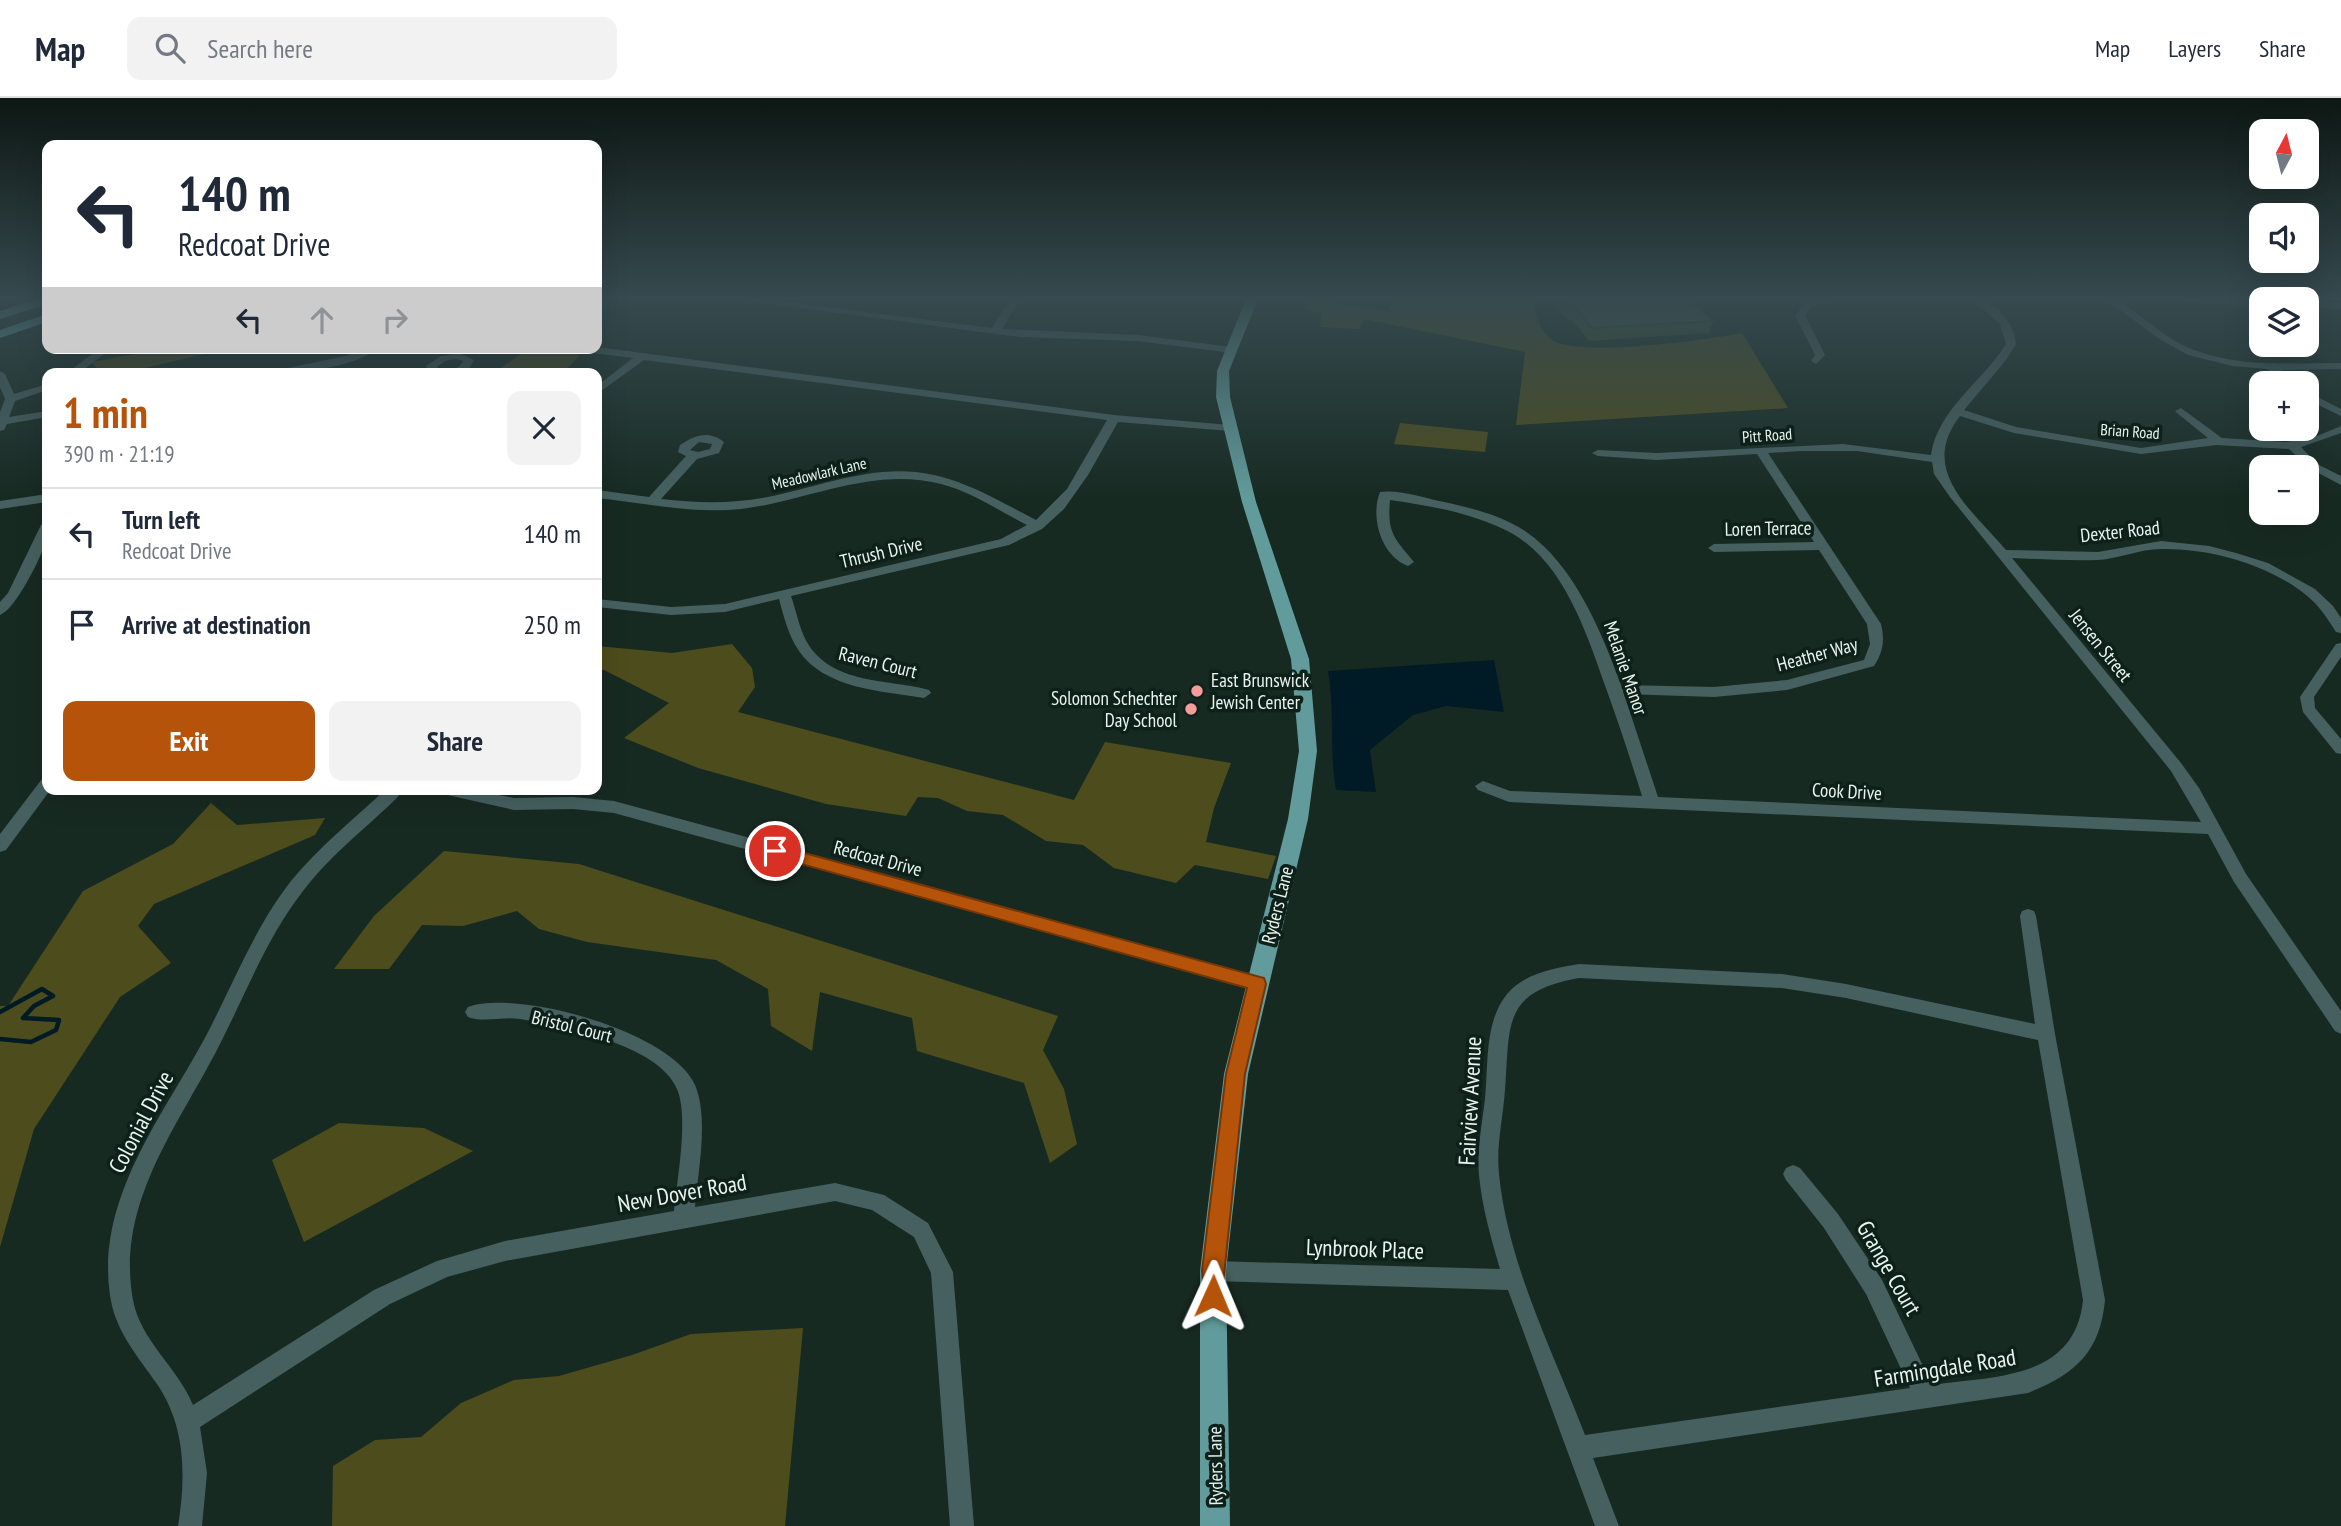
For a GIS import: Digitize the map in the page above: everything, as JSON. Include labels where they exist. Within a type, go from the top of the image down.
[{"type":"main road","name":"Ryders Lane","points":[[1215,1526],[1213,1271],[1236,1074],[1298,818],[1308,751],[1300,659],[1249,502],[1230,428],[1223,397],[1225,366]]},
{"type":"street","points":[[602,387],[630,366]]},
{"type":"street","points":[[708,366],[1114,418],[1230,428]]},
{"type":"street","points":[[1937,459],[1943,432],[1994,366]]},
{"type":"street","points":[[2267,366],[2341,366]]},
{"type":"street","points":[[2270,366],[2276,371]]},
{"type":"street","points":[[0,374],[10,399],[2,424]]},
{"type":"street","points":[[10,399],[42,389]]},
{"type":"street","points":[[2319,401],[2341,413]]},
{"type":"street","points":[[2181,411],[2220,442]]},
{"type":"street","name":"Brian Road","points":[[1958,412],[2014,430],[2116,449],[2159,452],[2199,442],[2293,446],[2315,443],[2341,429]]},
{"type":"street","points":[[2,424],[42,415]]},
{"type":"street","name":"Thrush Drive","points":[[602,604],[644,610],[725,608],[991,547],[1038,526],[1066,502],[1114,418]]},
{"type":"street","points":[[2293,446],[2313,466],[2341,481]]},
{"type":"street","name":"Pitt Road","points":[[1598,453],[1641,459],[1829,447],[1891,451],[1937,459]]},
{"type":"street","name":"Heather Way","points":[[1613,690],[1714,692],[1787,685],[1869,663],[1876,653],[1878,639],[1874,624],[1761,451]]},
{"type":"street","points":[[652,501],[693,456]]},
{"type":"street","name":"Jensen Street","points":[[1937,459],[1938,469],[1953,494],[2176,766],[2191,788],[2240,878],[2341,1026]]},
{"type":"street","name":"Meadowlark Lane","points":[[602,495],[705,507],[741,505],[868,477],[911,475],[949,482],[1038,526]]},
{"type":"street","name":"Melanie Manor","points":[[1408,562],[1393,549],[1381,525],[1384,495],[1434,503],[1488,518],[1533,542],[1559,574],[1591,624],[1652,803]]},
{"type":"street","points":[[0,505],[42,499]]},
{"type":"street","points":[[0,611],[14,594],[42,535]]},
{"type":"street","name":"Dexter Road","points":[[2002,554],[2102,556],[2164,545],[2208,550],[2255,564],[2298,584],[2323,603],[2341,629]]},
{"type":"street","name":"Loren Terrace","points":[[1714,548],[1822,546]]},
{"type":"street","name":"Raven Court","points":[[784,594],[803,648],[820,665],[845,676],[924,693]]},
{"type":"street","points":[[2341,648],[2307,697],[2308,709],[2341,749]]},
{"type":"street","name":"Cook Drive","points":[[1483,786],[1509,796],[2212,828]]},
{"type":"street","points":[[0,846],[42,790]]},
{"type":"street","name":"Colonial Drive","points":[[190,1526],[195,1461],[187,1422],[173,1389],[130,1327],[122,1304],[118,1253],[128,1201],[151,1148],[213,1040],[279,910],[320,861],[390,795]]},
{"type":"street","name":"Redcoat Drive","points":[[471,795],[514,804],[553,796],[614,807],[1257,984]]},
{"type":"street","name":"Farmingdale Road","points":[[1579,1448],[2028,1382],[2053,1372],[2073,1356],[2094,1324],[2095,1300],[2046,1034],[2028,916]]},
{"type":"street","name":"Fairview Avenue","points":[[1607,1526],[1514,1280],[1495,1209],[1489,1174],[1489,1142],[1498,1035],[1505,1009],[1517,996],[1541,980],[1579,971],[1782,981],[1846,991],[2046,1034]]},
{"type":"street","name":"Bristol Court","points":[[474,1012],[509,1010],[614,1035],[662,1058],[674,1068],[687,1088],[690,1104],[684,1219]]},
{"type":"street","name":"Grange Court","points":[[1793,1174],[1831,1221],[1874,1287],[1926,1397]]},
{"type":"street","name":"New Dover Road","points":[[187,1422],[352,1315],[434,1273],[505,1251],[835,1192],[877,1202],[921,1230],[942,1272],[962,1526]]},
{"type":"street","name":"Lynbrook Place","points":[[1213,1271],[1514,1280]]},
{"type":"shaded area","points":[[95,366],[155,366],[144,368],[97,368]]},
{"type":"shaded area","points":[[504,366],[570,366],[568,368],[501,368]]},
{"type":"shaded area","points":[[1523,366],[1762,366],[1788,408],[1516,425]]},
{"type":"shaded area","points":[[1400,423],[1488,432],[1485,452],[1394,444]]},
{"type":"shaded area","points":[[732,644],[752,668],[755,687],[738,712],[1074,800],[1105,742],[1231,763],[1214,808],[1206,842],[1276,856],[1268,879],[1195,865],[1176,883],[1114,868],[1083,845],[1046,841],[1003,815],[967,811],[938,798],[918,797],[906,816],[826,804],[698,768],[624,738],[669,703],[602,670],[602,646],[672,653]]},
{"type":"shaded area","points":[[211,803],[237,825],[325,818],[315,835],[154,904],[138,926],[171,963],[120,997],[34,1129],[0,1247],[0,1006],[8,1006],[83,891],[173,844]]},
{"type":"shaded area","points":[[444,851],[579,864],[1058,1016],[1043,1050],[1064,1089],[1077,1144],[1050,1163],[1024,1083],[917,1051],[912,1018],[820,992],[812,1051],[771,1026],[768,989],[716,960],[587,942],[539,929],[517,911],[463,926],[422,925],[389,969],[334,969],[374,916]]},
{"type":"shaded area","points":[[339,1123],[424,1128],[473,1151],[304,1242],[272,1160]]},
{"type":"shaded area","points":[[803,1328],[785,1526],[332,1526],[333,1466],[375,1440],[421,1437],[461,1403],[514,1380],[559,1376],[632,1355],[691,1334]]},
{"type":"water","points":[[1494,660],[1504,712],[1446,706],[1413,715],[1370,750],[1376,792],[1336,790],[1328,671]]},
{"type":"waterway","points":[[0,1012],[42,989],[53,996],[34,1006],[23,1018],[59,1020],[56,1030],[31,1042],[0,1039]]},
{"type":"place","name":"East Brunswick Jewish Center","points":[[1197,691]]},
{"type":"place","name":"Solomon Schechter Day School","points":[[1191,709]]},
{"type":"route","points":[[775,851],[1257,984],[1236,1074],[1213,1271],[1213,1296]]}]
